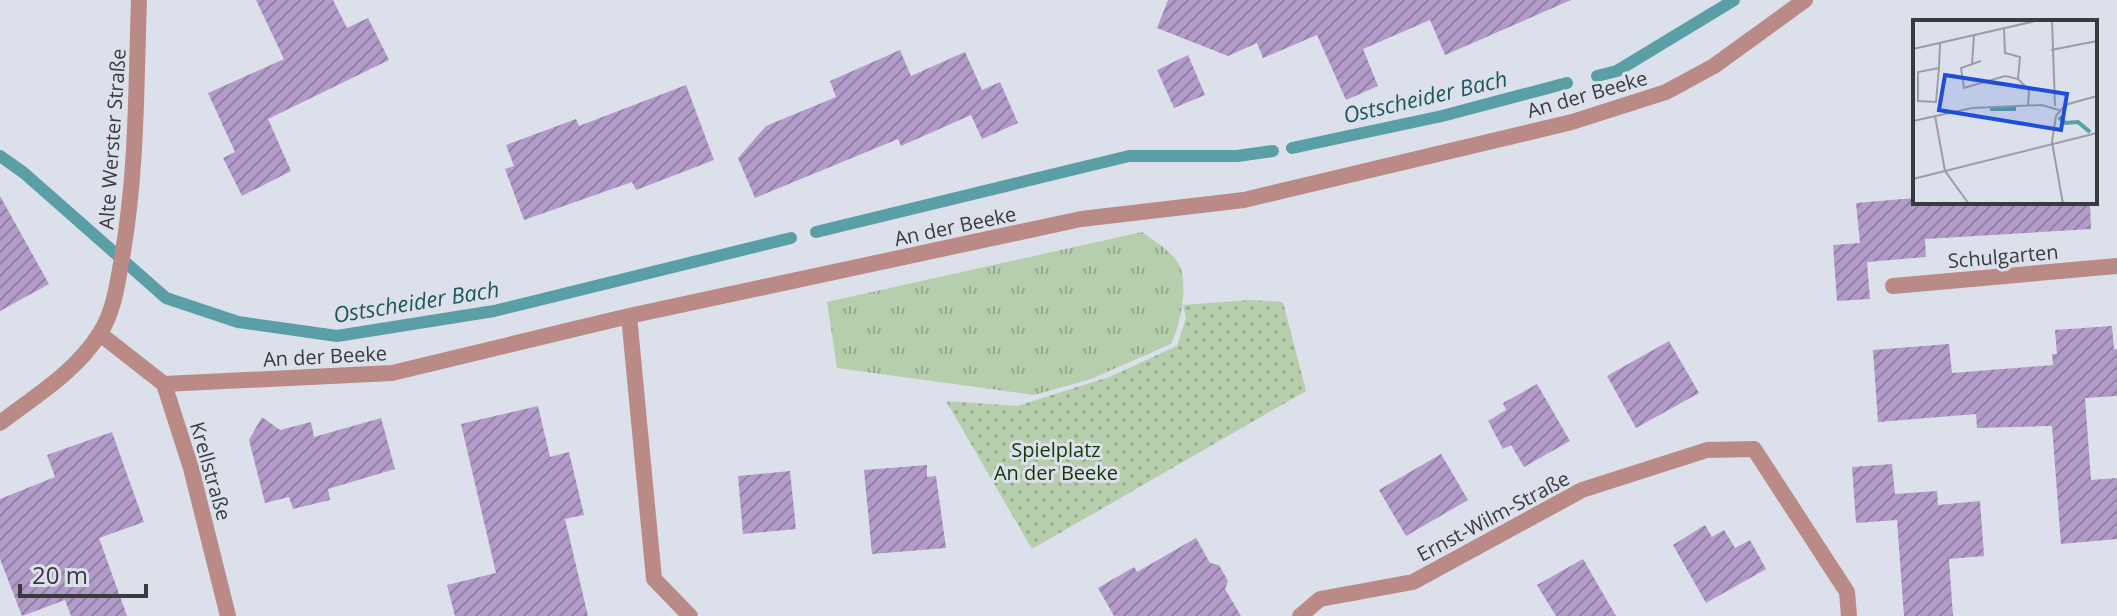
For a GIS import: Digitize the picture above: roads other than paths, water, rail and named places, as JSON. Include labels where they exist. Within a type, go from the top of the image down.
[{"type":"street","name":"Alte Werster Straße","points":[[0,423],[69,370],[100,334],[114,301],[128,225],[139,0]]},
{"type":"street","name":"An der Beeke","points":[[164,384],[392,373],[629,316],[1081,219],[1244,200],[1572,122],[1666,92],[1714,66],[1805,0]]},
{"type":"street","name":"Schulgarten","points":[[1893,286],[2117,266]]},
{"type":"street","points":[[629,316],[654,579],[690,616]]},
{"type":"street","points":[[100,334],[164,384]]},
{"type":"street","name":"Krellstraße","points":[[164,384],[191,468],[228,616]]},
{"type":"street","name":"Ernst-Wilm-Straße","points":[[1300,616],[1320,599],[1413,582],[1582,490],[1707,450],[1754,449],[1847,592],[1849,616]]},
{"type":"waterway","name":"Ostscheider Bach","points":[[1597,76],[1617,71],[1734,0]]},
{"type":"waterway","name":"Ostscheider Bach","points":[[1292,148],[1442,116],[1567,83]]},
{"type":"waterway","name":"Ostscheider Bach","points":[[816,232],[1129,156],[1237,156],[1273,151]]},
{"type":"waterway","name":"Ostscheider Bach","points":[[0,156],[24,173],[166,298],[238,322],[337,336],[494,311],[791,238]]},
{"type":"park label","name":"Spielplatz An der Beeke","points":[[1056,460]]}]
